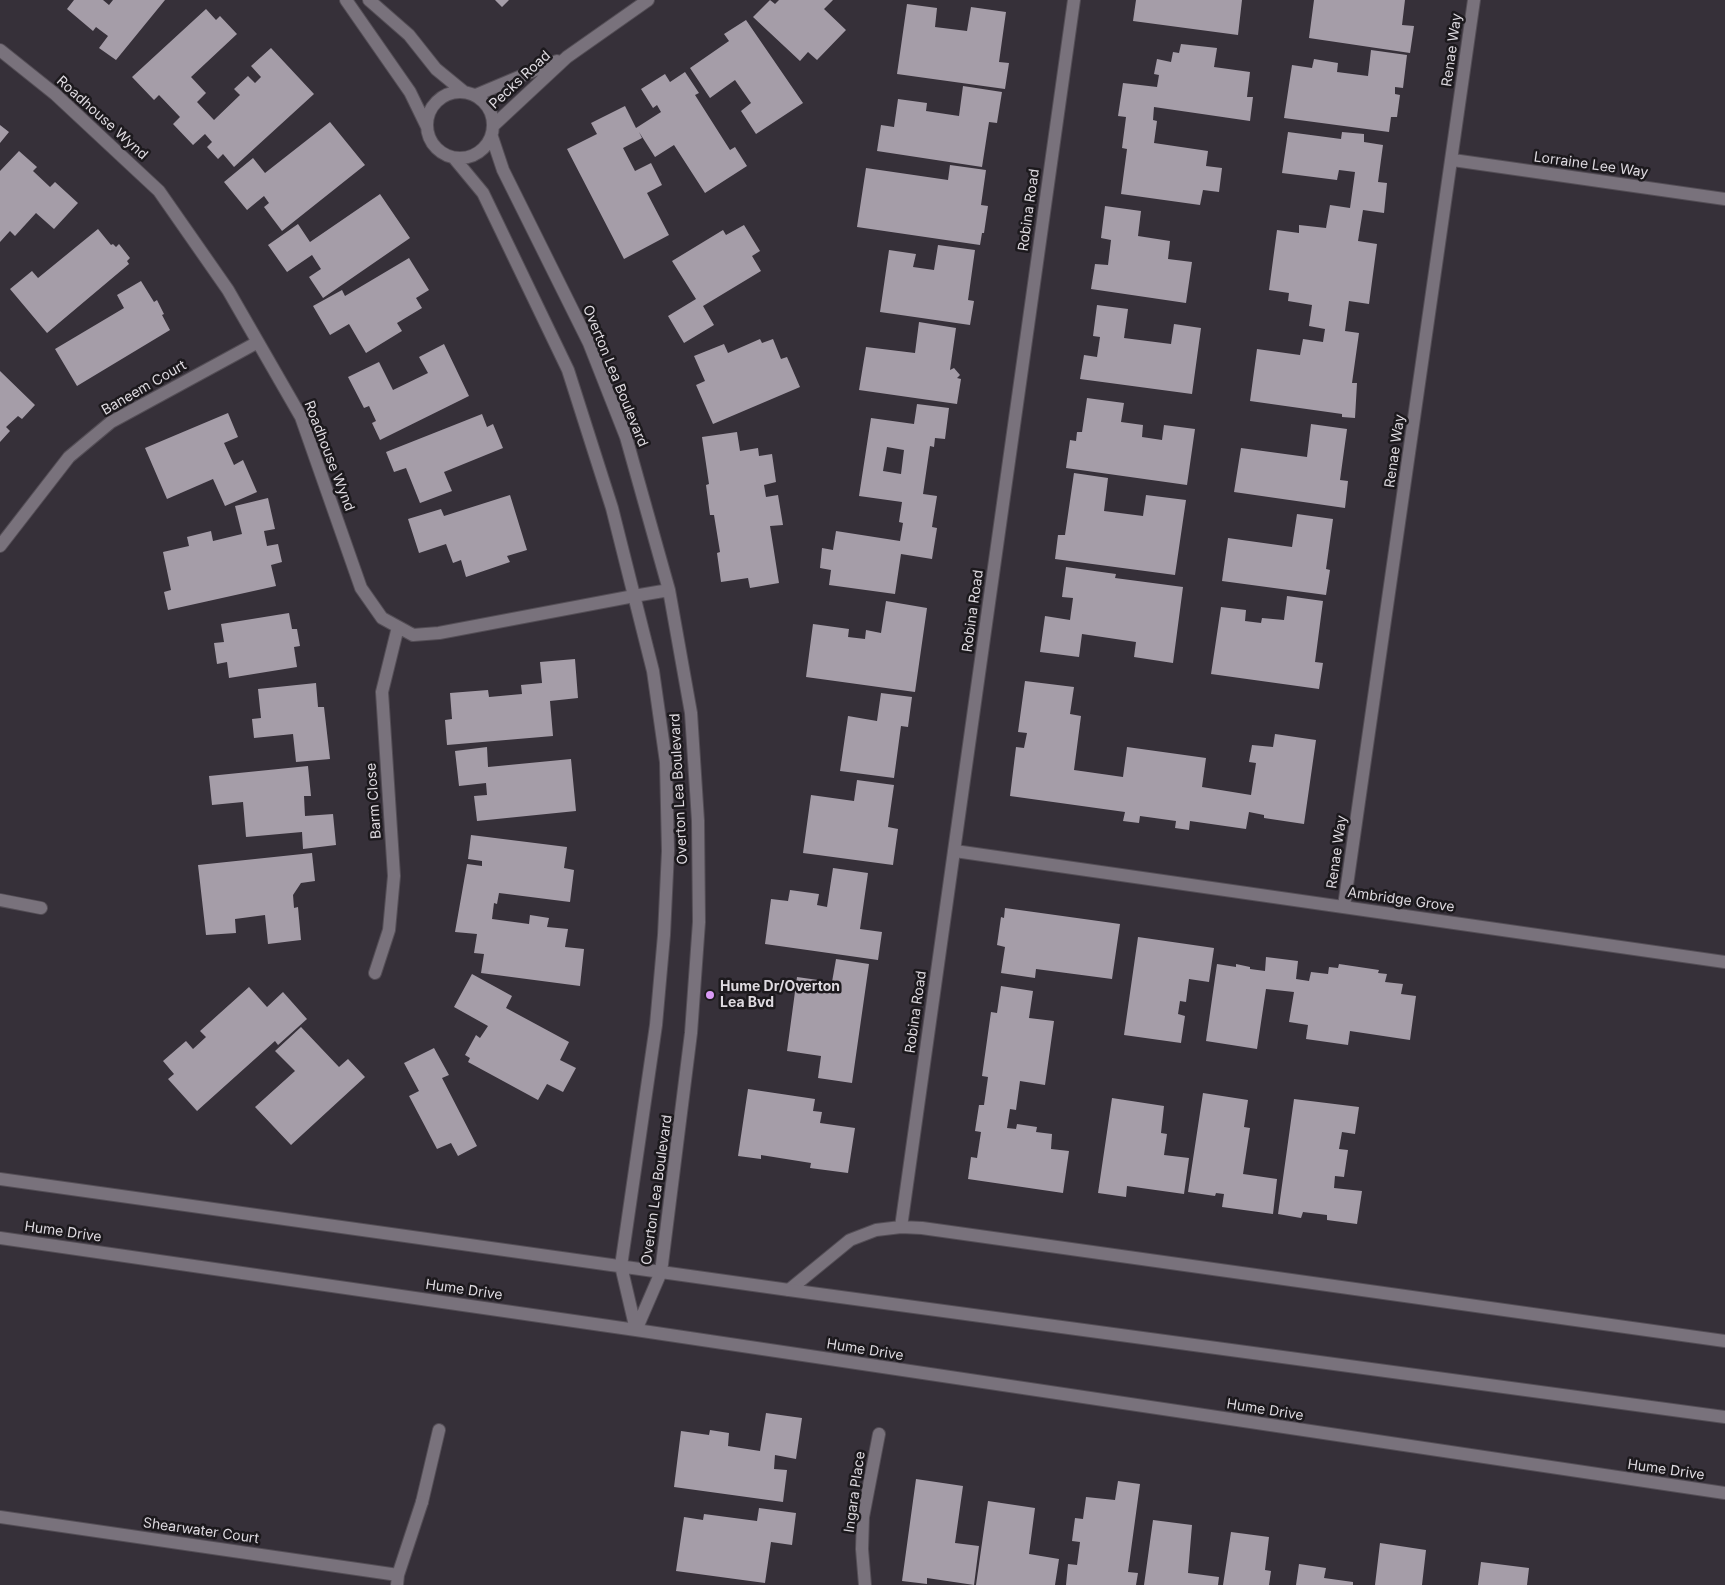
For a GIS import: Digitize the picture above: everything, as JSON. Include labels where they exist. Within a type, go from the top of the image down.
[{"type":"street","points":[[346,0],[406,85],[435,147],[454,158],[466,158],[476,154],[485,147],[493,131],[488,108],[436,69],[409,35],[369,0]]},
{"type":"street","name":"Pecks Road","points":[[493,131],[567,57],[648,0]]},
{"type":"street","name":"Robina Road","points":[[902,1226],[1074,0]]},
{"type":"street","name":"Renae Way","points":[[1344,906],[1453,160],[1474,0]]},
{"type":"street","name":"Roadhouse Wynd","points":[[0,50],[55,94],[159,191],[228,290],[301,417],[361,588],[382,618],[413,635],[439,633],[669,590]]},
{"type":"street","name":"Pecks Road","points":[[470,93],[567,57]]},
{"type":"street","points":[[426,127],[428,115],[433,105],[442,97],[452,92],[470,93]]},
{"type":"street","name":"Overton Lea Boulevard","points":[[493,131],[503,170],[543,248],[596,360],[626,437],[669,590],[691,713],[698,821],[699,922],[690,1043],[661,1272],[636,1330]]},
{"type":"street","name":"Overton Lea Boulevard","points":[[454,158],[483,194],[568,370],[612,508],[653,671],[666,762],[668,851],[664,935],[656,1025],[621,1266],[636,1330]]},
{"type":"street","name":"Lorraine Lee Way","points":[[1453,160],[1725,199]]},
{"type":"street","name":"Baneem Court","points":[[0,546],[69,457],[111,422],[258,342]]},
{"type":"street","name":"Barm Close","points":[[375,973],[389,930],[394,876],[382,692],[398,626]]},
{"type":"street","name":"Ambridge Grove","points":[[954,851],[1725,962]]},
{"type":"street","points":[[0,900],[41,908]]},
{"type":"street","points":[[0,1179],[789,1290],[1725,1417]]},
{"type":"street","points":[[789,1290],[850,1240],[876,1230],[902,1226],[1725,1340]]},
{"type":"street","name":"Hume Drive","points":[[0,1238],[636,1330],[1725,1493]]},
{"type":"street","name":"Shearwater Court","points":[[0,1517],[398,1580],[422,1502],[439,1430]]},
{"type":"street","name":"Ingara Place","points":[[865,1585],[862,1549],[864,1517],[879,1434]]},
{"type":"building","points":[[74,0],[103,0],[109,5],[113,0],[165,0],[116,60],[99,48],[108,36],[96,27],[93,31],[67,9]]},
{"type":"building","points":[[495,0],[509,0],[502,7]]},
{"type":"building","points":[[770,0],[775,4],[779,0],[833,0],[824,9],[846,30],[817,60],[808,52],[800,61],[753,17]]},
{"type":"building","points":[[1136,0],[1242,0],[1238,35],[1133,21]]},
{"type":"building","points":[[1314,0],[1405,0],[1402,25],[1414,26],[1410,53],[1309,38]]},
{"type":"building","points":[[907,4],[937,8],[935,27],[967,31],[971,7],[1006,12],[999,62],[1009,63],[1005,89],[897,74]]},
{"type":"building","points":[[206,9],[216,20],[220,16],[237,34],[191,77],[206,93],[197,102],[214,120],[240,95],[234,89],[248,76],[255,83],[261,77],[251,66],[271,48],[314,94],[234,167],[223,154],[218,159],[207,147],[212,142],[205,134],[193,145],[173,124],[180,117],[159,95],[154,100],[132,77]]},
{"type":"building","points":[[746,20],[803,103],[756,134],[741,111],[751,103],[735,80],[710,98],[690,68],[729,41],[724,34]]},
{"type":"building","points":[[1181,44],[1217,48],[1214,67],[1250,72],[1247,97],[1253,97],[1250,121],[1154,107],[1153,120],[1157,121],[1154,143],[1208,151],[1206,166],[1222,168],[1219,192],[1203,190],[1200,205],[1121,194],[1127,149],[1122,148],[1126,117],[1118,116],[1123,83],[1157,87],[1159,75],[1154,74],[1157,59],[1171,62],[1173,52],[1179,53]]},
{"type":"building","points":[[1371,50],[1407,55],[1403,88],[1395,87],[1395,94],[1400,95],[1397,117],[1391,117],[1389,132],[1284,118],[1292,65],[1312,68],[1314,59],[1338,63],[1337,72],[1368,76]]},
{"type":"building","points":[[685,72],[699,93],[695,95],[730,150],[735,147],[747,166],[705,193],[674,145],[655,157],[639,132],[642,138],[623,148],[635,171],[651,163],[662,185],[647,193],[669,235],[624,259],[567,149],[597,134],[591,123],[625,106],[636,128],[661,112],[657,105],[653,108],[641,89],[665,74],[670,82]]},
{"type":"building","points":[[963,86],[1002,92],[997,123],[989,122],[982,167],[877,151],[881,125],[894,127],[898,99],[927,103],[926,111],[959,116]]},
{"type":"building","points":[[330,122],[365,165],[282,231],[264,207],[269,203],[264,196],[247,210],[224,182],[253,158],[265,173]]},
{"type":"building","points":[[0,125],[9,132],[0,143]]},
{"type":"building","points":[[1288,132],[1341,139],[1342,132],[1364,134],[1364,142],[1383,145],[1378,182],[1387,183],[1384,213],[1363,210],[1358,241],[1377,244],[1369,304],[1349,301],[1345,331],[1359,333],[1352,383],[1357,383],[1355,418],[1342,417],[1342,414],[1250,401],[1257,349],[1300,355],[1303,339],[1323,342],[1325,329],[1309,326],[1312,305],[1288,301],[1289,293],[1269,290],[1277,230],[1299,233],[1299,225],[1326,228],[1330,205],[1350,208],[1355,172],[1339,170],[1337,180],[1282,173]]},
{"type":"building","points":[[19,151],[37,167],[33,171],[50,187],[55,182],[78,203],[54,229],[36,213],[15,236],[10,231],[0,242],[0,171]]},
{"type":"building","points":[[950,165],[986,170],[981,205],[988,206],[984,233],[982,233],[980,245],[857,227],[866,168],[948,180]]},
{"type":"building","points":[[380,194],[410,238],[323,298],[309,277],[321,269],[312,255],[287,272],[268,245],[298,224],[310,242]]},
{"type":"building","points":[[1105,206],[1141,211],[1138,236],[1170,241],[1168,259],[1192,262],[1186,303],[1091,289],[1095,264],[1108,265],[1111,240],[1101,238]]},
{"type":"building","points":[[744,225],[760,251],[752,256],[761,271],[703,306],[714,325],[684,343],[668,316],[696,299],[672,261],[723,230],[726,235]]},
{"type":"building","points":[[98,229],[111,245],[113,244],[116,247],[119,244],[130,258],[127,261],[129,264],[47,333],[10,289],[32,271],[38,278]]},
{"type":"building","points":[[938,245],[975,250],[968,300],[974,301],[970,325],[880,312],[889,250],[916,254],[913,267],[934,270]]},
{"type":"building","points":[[409,258],[429,290],[416,298],[422,308],[397,323],[402,331],[366,353],[349,324],[330,335],[313,306],[342,290],[345,296]]},
{"type":"building","points":[[141,281],[154,302],[157,300],[170,330],[77,386],[55,349],[124,308],[117,295]]},
{"type":"building","points":[[1097,305],[1128,309],[1124,338],[1171,344],[1174,324],[1201,328],[1192,394],[1080,379],[1084,355],[1097,357],[1100,337],[1093,336]]},
{"type":"building","points":[[919,322],[956,328],[950,370],[954,368],[960,375],[957,378],[961,379],[957,404],[859,390],[866,347],[915,353]]},
{"type":"building","points":[[760,339],[762,343],[773,339],[781,359],[787,357],[800,387],[713,424],[696,385],[705,381],[694,356],[724,344],[728,353]]},
{"type":"building","points":[[444,344],[469,396],[380,440],[372,423],[376,421],[369,406],[364,408],[348,377],[379,362],[393,390],[428,373],[419,357]]},
{"type":"building","points":[[0,371],[35,405],[22,419],[18,416],[6,427],[10,431],[0,442]]},
{"type":"building","points":[[1087,398],[1124,403],[1121,422],[1143,425],[1142,437],[1162,440],[1164,425],[1195,429],[1187,485],[1066,468],[1070,440],[1076,441],[1077,432],[1082,432]]},
{"type":"building","points":[[917,404],[949,408],[945,439],[935,438],[934,447],[930,446],[923,494],[937,496],[932,527],[937,528],[932,559],[901,554],[895,594],[829,585],[831,570],[820,568],[822,548],[833,550],[836,531],[900,541],[903,523],[899,522],[902,502],[859,496],[871,418],[914,424]],"holes":[[[887,447],[904,450],[901,474],[883,471]]]},
{"type":"building","points":[[228,413],[238,437],[224,443],[234,465],[243,460],[257,492],[225,506],[213,479],[167,499],[145,448]]},
{"type":"building","points":[[482,414],[487,427],[493,424],[503,448],[444,472],[452,491],[420,503],[406,468],[394,472],[386,452]]},
{"type":"building","points":[[1311,424],[1347,429],[1340,480],[1348,481],[1345,508],[1234,492],[1241,448],[1307,457]]},
{"type":"building","points":[[737,432],[740,451],[758,448],[759,456],[772,454],[776,482],[764,485],[766,497],[778,495],[783,525],[770,526],[779,583],[750,588],[748,578],[721,582],[717,553],[720,552],[714,515],[710,515],[706,485],[709,484],[702,437]]},
{"type":"building","points":[[1074,473],[1108,478],[1104,511],[1143,516],[1146,495],[1186,500],[1175,575],[1055,559],[1058,535],[1065,535]]},
{"type":"building","points":[[510,495],[527,550],[507,556],[510,562],[466,577],[461,560],[453,563],[446,544],[419,553],[408,519],[441,509],[444,516]]},
{"type":"building","points":[[268,498],[275,529],[264,531],[267,546],[278,544],[282,562],[271,565],[276,586],[168,610],[164,592],[171,590],[163,552],[189,546],[187,537],[211,531],[213,541],[242,534],[235,506]]},
{"type":"building","points":[[1297,514],[1333,519],[1326,569],[1330,570],[1326,595],[1222,581],[1228,538],[1292,547]]},
{"type":"building","points":[[1066,567],[1116,574],[1115,578],[1183,587],[1173,663],[1134,657],[1136,642],[1082,634],[1079,657],[1040,652],[1045,616],[1070,620],[1073,598],[1062,597]]},
{"type":"building","points":[[1287,596],[1323,601],[1315,662],[1323,663],[1319,689],[1211,674],[1221,607],[1246,610],[1245,621],[1261,623],[1262,618],[1284,620]]},
{"type":"building","points":[[886,601],[927,608],[915,692],[806,677],[813,624],[849,629],[848,637],[865,639],[866,630],[881,633]]},
{"type":"building","points":[[289,613],[292,629],[297,629],[300,646],[294,647],[297,667],[229,678],[227,662],[217,664],[214,643],[224,642],[221,624]]},
{"type":"building","points":[[575,659],[578,698],[550,701],[553,736],[447,745],[445,720],[452,719],[450,693],[488,690],[489,697],[522,694],[521,685],[542,683],[540,662]]},
{"type":"building","points":[[1025,681],[1074,687],[1070,714],[1081,716],[1074,770],[1123,777],[1127,747],[1206,758],[1202,787],[1251,795],[1256,763],[1249,762],[1252,745],[1273,747],[1275,734],[1316,740],[1304,824],[1264,818],[1264,815],[1249,812],[1246,829],[1190,821],[1189,830],[1175,828],[1176,821],[1140,816],[1139,823],[1123,821],[1125,812],[1010,796],[1016,747],[1024,748],[1027,733],[1018,732]]},
{"type":"building","points":[[316,683],[318,707],[324,707],[330,759],[296,762],[293,734],[254,738],[252,719],[261,718],[258,689]]},
{"type":"building","points":[[881,693],[912,697],[908,727],[901,726],[894,778],[840,771],[848,716],[877,721]]},
{"type":"building","points":[[487,747],[488,767],[571,759],[576,811],[477,821],[474,796],[487,795],[486,783],[459,786],[455,751]]},
{"type":"building","points":[[308,766],[311,796],[304,796],[305,816],[333,814],[336,845],[303,849],[302,832],[246,837],[243,802],[212,805],[209,776]]},
{"type":"building","points":[[857,780],[894,785],[888,827],[898,829],[893,865],[803,853],[811,795],[854,801]]},
{"type":"building","points":[[471,835],[567,847],[564,868],[574,870],[570,902],[499,893],[497,904],[494,903],[492,919],[529,924],[530,915],[549,918],[547,927],[568,929],[565,947],[584,949],[580,986],[481,973],[484,954],[474,953],[477,934],[455,932],[467,864],[482,866],[482,861],[468,859]]},
{"type":"building","points":[[312,853],[315,881],[301,883],[293,895],[294,908],[298,907],[301,940],[268,944],[265,915],[235,919],[236,933],[206,935],[198,865]]},
{"type":"building","points":[[833,868],[868,873],[860,929],[882,932],[878,960],[765,944],[771,899],[788,901],[790,890],[819,894],[817,905],[827,907]]},
{"type":"building","points":[[1005,908],[1120,924],[1112,979],[1036,969],[1035,978],[1001,973],[1005,947],[997,945],[1001,917],[1004,918]]},
{"type":"building","points":[[1138,937],[1214,948],[1209,982],[1189,979],[1186,1002],[1180,1001],[1178,1014],[1185,1016],[1181,1043],[1124,1035]]},
{"type":"building","points":[[1266,957],[1298,961],[1296,979],[1309,981],[1311,972],[1328,974],[1329,967],[1338,968],[1339,964],[1379,970],[1378,973],[1387,974],[1385,982],[1403,984],[1401,994],[1416,996],[1410,1040],[1350,1031],[1348,1045],[1306,1039],[1308,1025],[1289,1022],[1294,992],[1266,989],[1257,1049],[1206,1041],[1217,964],[1236,967],[1236,964],[1250,967],[1250,969],[1265,971]]},
{"type":"building","points":[[836,959],[869,964],[852,1083],[818,1078],[821,1056],[787,1051],[797,977],[832,982]]},
{"type":"building","points":[[472,974],[512,996],[506,1008],[569,1042],[560,1060],[576,1068],[563,1092],[547,1084],[538,1100],[468,1062],[470,1058],[465,1055],[476,1035],[480,1038],[488,1026],[454,1007]]},
{"type":"building","points":[[1001,986],[1033,991],[1029,1018],[1054,1021],[1045,1085],[1020,1081],[1016,1110],[1010,1109],[1007,1128],[1016,1129],[1017,1124],[1037,1127],[1036,1132],[1052,1134],[1051,1149],[1069,1151],[1063,1193],[968,1179],[971,1157],[977,1158],[981,1132],[975,1131],[979,1105],[984,1105],[988,1077],[982,1076],[991,1012],[997,1013]]},
{"type":"building","points":[[249,987],[267,1007],[283,992],[307,1019],[278,1045],[275,1041],[197,1111],[168,1079],[174,1074],[163,1061],[186,1041],[193,1049],[206,1037],[200,1031]]},
{"type":"building","points":[[301,1027],[339,1067],[348,1059],[365,1077],[291,1145],[255,1107],[295,1071],[275,1051]]},
{"type":"building","points":[[434,1048],[449,1075],[442,1078],[477,1146],[458,1156],[451,1143],[437,1149],[409,1096],[419,1091],[404,1063]]},
{"type":"building","points":[[748,1089],[815,1099],[813,1111],[822,1112],[820,1123],[855,1128],[848,1173],[810,1168],[811,1163],[761,1155],[761,1159],[738,1156]]},
{"type":"building","points":[[1203,1093],[1248,1100],[1244,1127],[1250,1128],[1243,1174],[1277,1179],[1273,1214],[1222,1207],[1224,1194],[1216,1193],[1215,1196],[1188,1192]]},
{"type":"building","points":[[1112,1098],[1164,1106],[1161,1133],[1167,1134],[1164,1155],[1189,1158],[1184,1194],[1127,1186],[1126,1197],[1098,1193]]},
{"type":"building","points":[[1294,1099],[1359,1107],[1355,1134],[1342,1132],[1339,1149],[1348,1150],[1344,1177],[1335,1176],[1334,1188],[1362,1191],[1357,1224],[1327,1220],[1327,1215],[1303,1212],[1301,1218],[1278,1214]]},
{"type":"building","points":[[766,1413],[802,1418],[796,1459],[775,1455],[774,1469],[787,1470],[783,1502],[674,1487],[681,1431],[709,1435],[710,1430],[729,1433],[728,1446],[760,1451]]},
{"type":"building","points":[[916,1479],[963,1486],[955,1543],[979,1546],[974,1585],[927,1578],[927,1584],[902,1581]]},
{"type":"building","points":[[1118,1481],[1140,1484],[1128,1572],[1138,1573],[1136,1585],[1066,1585],[1068,1564],[1077,1565],[1080,1542],[1072,1541],[1075,1518],[1083,1519],[1086,1497],[1115,1500]]},
{"type":"building","points":[[988,1501],[1035,1508],[1029,1554],[1059,1559],[1055,1585],[976,1585]]},
{"type":"building","points":[[759,1508],[796,1513],[792,1545],[771,1542],[765,1583],[676,1571],[684,1517],[703,1520],[704,1514],[757,1521]]},
{"type":"building","points":[[1153,1520],[1192,1525],[1188,1573],[1219,1577],[1218,1585],[1144,1585]]},
{"type":"building","points":[[1231,1532],[1269,1537],[1265,1570],[1271,1571],[1269,1585],[1223,1585]]},
{"type":"building","points":[[1380,1543],[1426,1550],[1422,1585],[1375,1585]]},
{"type":"building","points":[[1481,1562],[1529,1568],[1527,1585],[1478,1585]]},
{"type":"building","points":[[1299,1564],[1326,1568],[1324,1578],[1353,1582],[1353,1585],[1296,1585]]},
{"type":"place","name":"Hume Dr/Overton Lea Bvd","points":[[710,995]]}]
